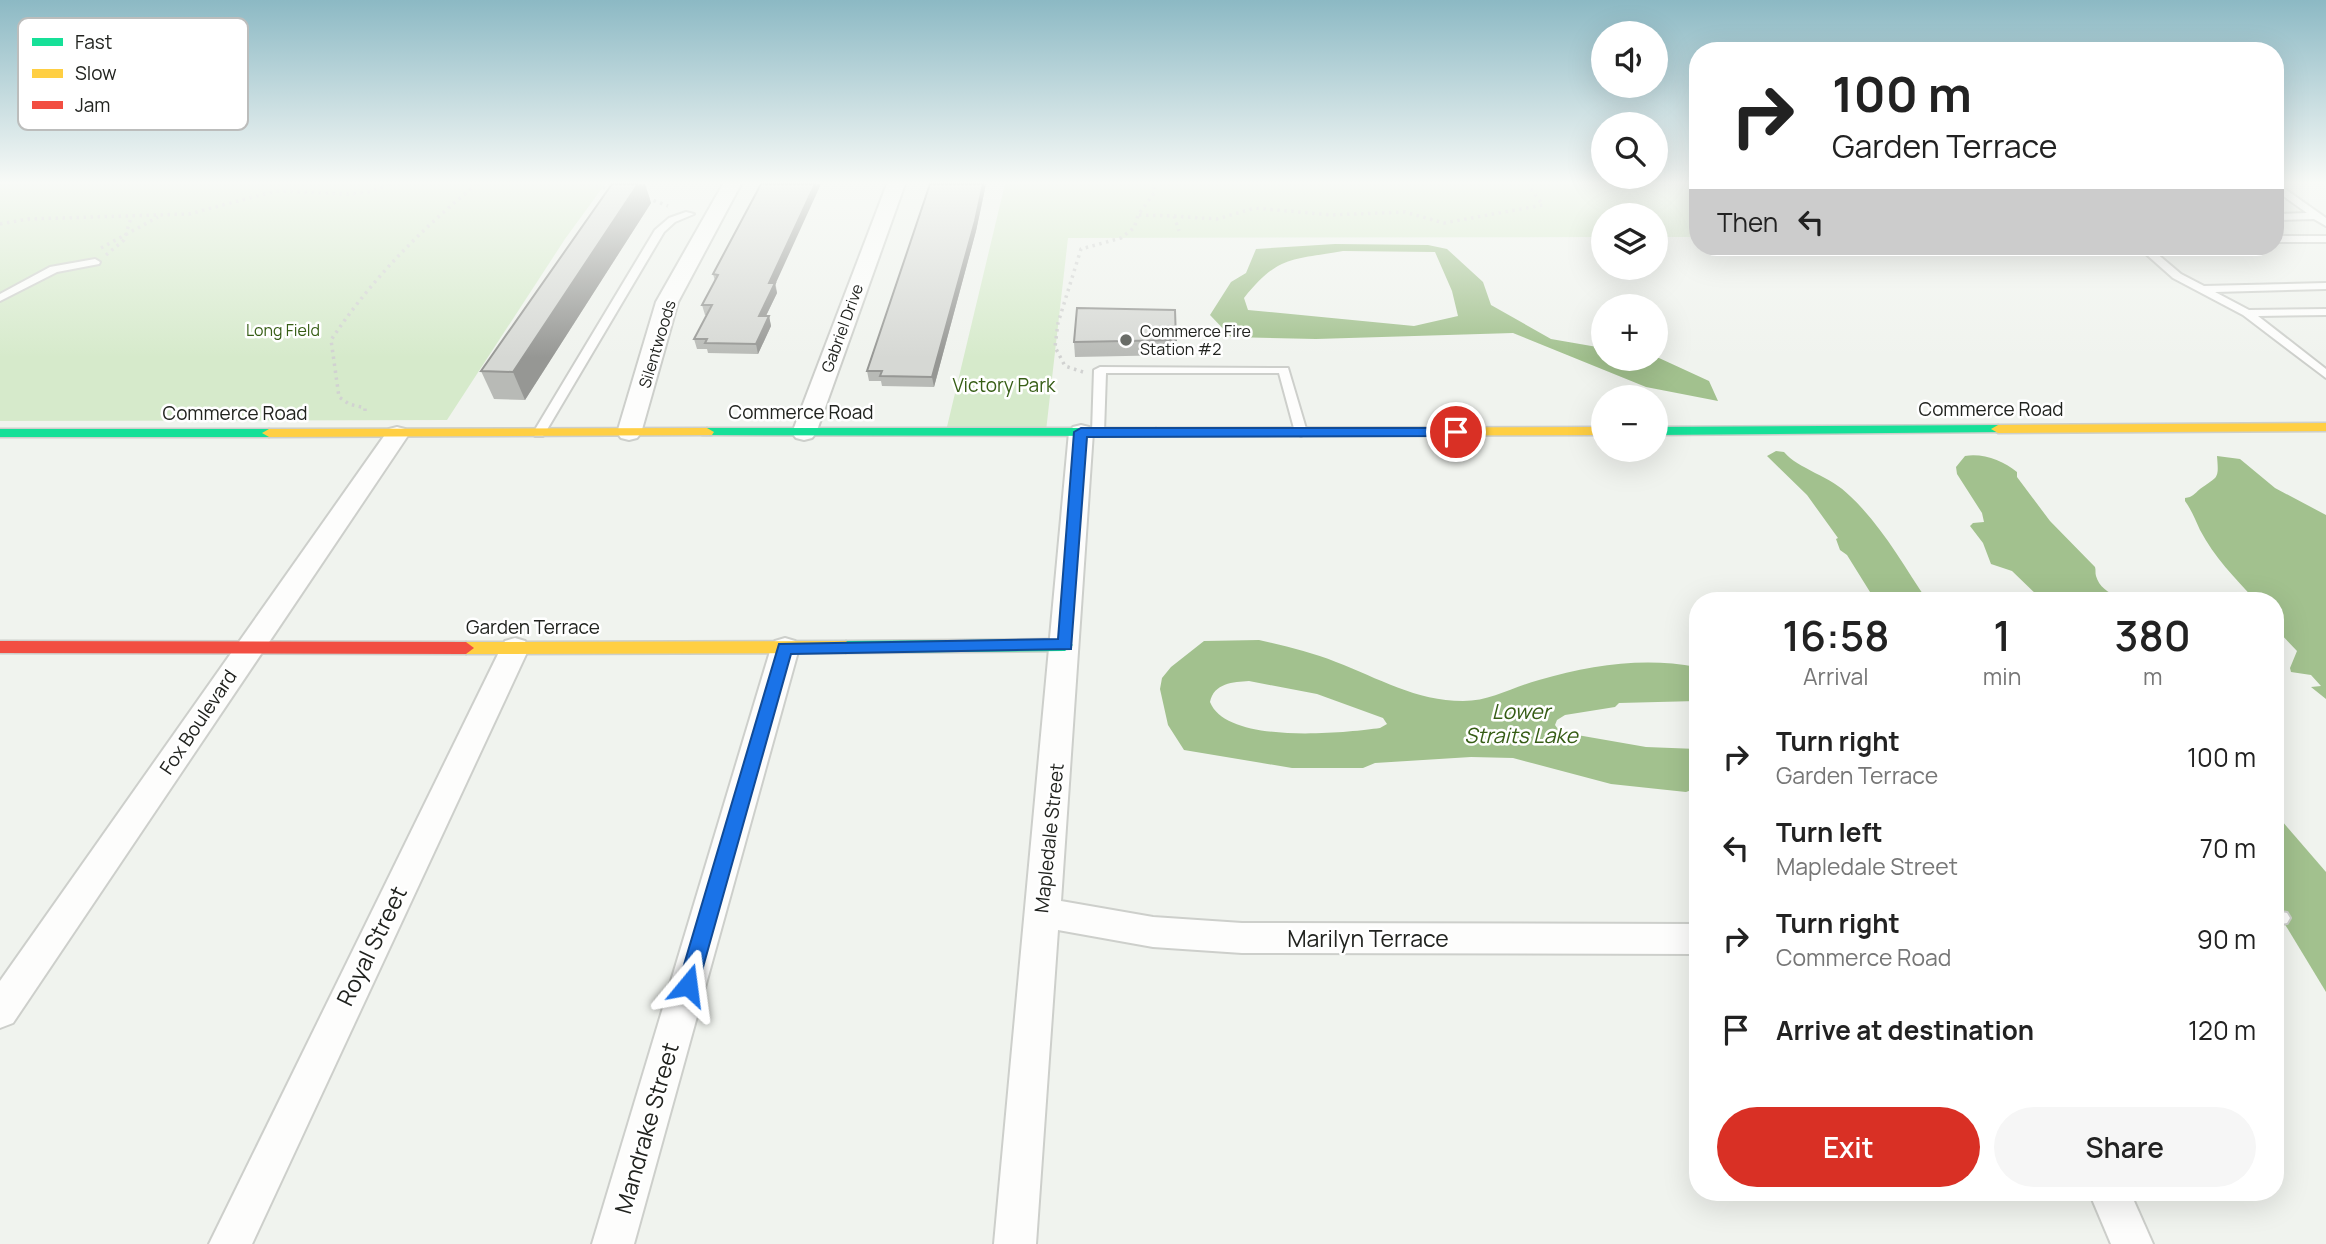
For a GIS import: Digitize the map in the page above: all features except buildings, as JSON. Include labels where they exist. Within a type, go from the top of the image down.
[{"type":"main road","name":"Commerce Road","points":[[1668,431],[2326,427]]},
{"type":"main road","name":"Commerce Road","points":[[0,433],[1591,431]]},
{"type":"main road","name":"Garden Terrace","points":[[0,647],[785,648],[1065,645]]},
{"type":"street","name":"Silentwoods","points":[[629,433],[667,302],[700,242]]},
{"type":"street","name":"Gabriel Drive","points":[[804,433],[875,242]]},
{"type":"street","name":"Mapledale Street","points":[[1015,1244],[1065,645],[1089,432]]},
{"type":"street","name":"Fox Boulevard","points":[[0,1011],[397,434]]},
{"type":"street","name":"Royal Street","points":[[230,1244],[515,648]]},
{"type":"street","name":"Mandrake Street","points":[[613,1244],[785,648]]},
{"type":"street","name":"Marilyn Terrace","points":[[1041,912],[1153,932],[1242,939],[1689,939]]},
{"type":"street","points":[[2113,1201],[2132,1244]]},
{"type":"lane","points":[[539,433],[653,242]]},
{"type":"lane","points":[[2154,256],[2177,276],[2247,313],[2324,371]]},
{"type":"lane","points":[[0,298],[54,269],[95,262]]},
{"type":"lane","points":[[2201,289],[2231,286],[2326,286]]},
{"type":"lane","points":[[2247,313],[2326,312]]},
{"type":"lane","points":[[1089,432],[1100,370],[1284,370],[1301,432]]},
{"type":"path","points":[[81,264],[95,251],[111,242]]},
{"type":"path","points":[[95,262],[122,242]]},
{"type":"path","points":[[361,434],[365,408],[349,404],[339,397],[331,340],[386,271],[414,242]]},
{"type":"path","points":[[1099,379],[1065,366],[1055,347],[1058,323],[1080,248],[1104,242]]},
{"type":"green space","name":"Long Field","points":[[0,242],[563,242],[447,420],[0,421]]},
{"type":"green space","name":"Victory Park","points":[[991,242],[1068,242],[1046,431],[946,431]]},
{"type":"water","points":[[1335,244],[1428,245],[1447,249],[1483,282],[1491,305],[1551,339],[1591,346],[1591,365],[1513,333],[1316,339],[1231,337],[1210,315],[1231,282],[1246,273],[1256,249]],"holes":[[[1343,251],[1435,252],[1452,291],[1458,316],[1414,326],[1248,310],[1244,298],[1277,267],[1299,258]]]},
{"type":"water","points":[[1668,362],[1709,381],[1718,401],[1668,391],[1668,385],[1641,385],[1607,371],[1668,371]]},
{"type":"water","points":[[1776,451],[1784,452],[1850,496],[1882,533],[1922,592],[1870,592],[1847,555],[1840,550],[1836,539],[1838,538],[1807,495],[1767,456]]},
{"type":"water","points":[[1965,456],[1979,456],[2006,464],[2017,472],[2017,477],[2050,521],[2095,567],[2101,586],[2109,592],[2034,592],[2012,571],[1991,564],[1983,543],[1970,526],[1984,522],[1982,513],[1957,474],[1956,467]]},
{"type":"water","points":[[2217,456],[2240,459],[2275,488],[2326,515],[2326,699],[2311,687],[2321,686],[2311,675],[2291,672],[2297,651],[2284,637],[2284,592],[2248,592],[2212,549],[2185,501],[2185,498],[2214,479],[2218,469]]},
{"type":"water","name":"Lower Straits Lake","points":[[1259,640],[1327,658],[1413,693],[1463,701],[1483,699],[1578,670],[1637,663],[1689,666],[1689,701],[1619,703],[1615,707],[1565,715],[1557,720],[1555,725],[1560,732],[1646,747],[1689,749],[1689,791],[1611,784],[1513,758],[1471,757],[1375,763],[1363,768],[1292,768],[1184,750],[1168,725],[1160,689],[1162,678],[1171,667],[1204,641]],"holes":[[[1249,681],[1317,694],[1383,718],[1387,724],[1380,728],[1288,733],[1239,725],[1221,716],[1210,702],[1220,687]]]},
{"type":"water","points":[[2284,823],[2326,872],[2326,992],[2284,923]]},
{"type":"traffic: fast","points":[[1668,431],[1998,429]]},
{"type":"traffic: fast","points":[[707,432],[1156,432]]},
{"type":"traffic: fast","points":[[0,433],[269,433]]},
{"type":"traffic: fast","points":[[846,647],[1065,645]]},
{"type":"traffic: slow","points":[[1998,429],[2326,427]]},
{"type":"traffic: slow","points":[[1156,432],[1591,431]]},
{"type":"traffic: slow","points":[[269,433],[707,432]]},
{"type":"traffic: slow","points":[[466,648],[846,647]]},
{"type":"traffic: jam","points":[[0,647],[466,648]]},
{"type":"place","name":"Commerce Fire Station #2","points":[[1126,340]]},
{"type":"route","points":[[688,985],[785,648],[1065,645],[1081,432],[1456,432]]}]
